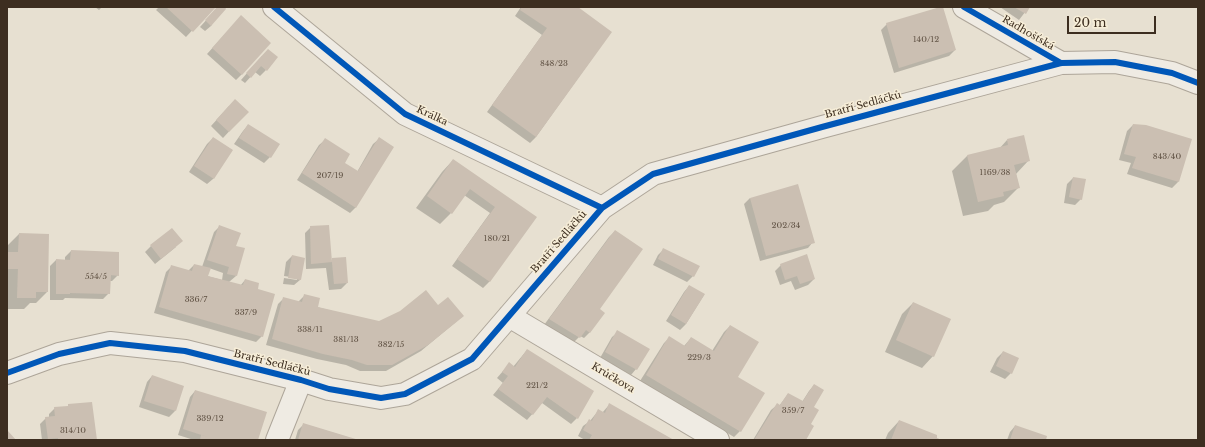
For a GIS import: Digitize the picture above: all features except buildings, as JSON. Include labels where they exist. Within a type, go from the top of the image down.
[{"type":"street","name":"Králka","points":[[274,7],[405,114],[602,208]]},
{"type":"street","name":"Radhošťská","points":[[964,7],[1061,63]]},
{"type":"street","name":"Bratří Sedláčků","points":[[7,373],[59,354],[110,343],[185,351],[301,380],[329,389],[381,398],[405,394],[472,360],[508,316],[602,208],[653,174],[822,126],[1061,63],[1115,62],[1172,73],[1198,83]]},
{"type":"street","name":"Krůčkova","points":[[508,316],[718,440]]},
{"type":"street","points":[[277,440],[301,380]]},
{"type":"cycle path","points":[[274,7],[405,114],[602,208]]},
{"type":"cycle path","points":[[964,7],[1061,63]]},
{"type":"cycle path","points":[[7,373],[59,354],[110,343],[185,351],[301,380],[329,389],[381,398],[405,394],[472,359],[602,208],[653,174],[1061,63],[1115,62],[1172,73],[1198,83]]}]
